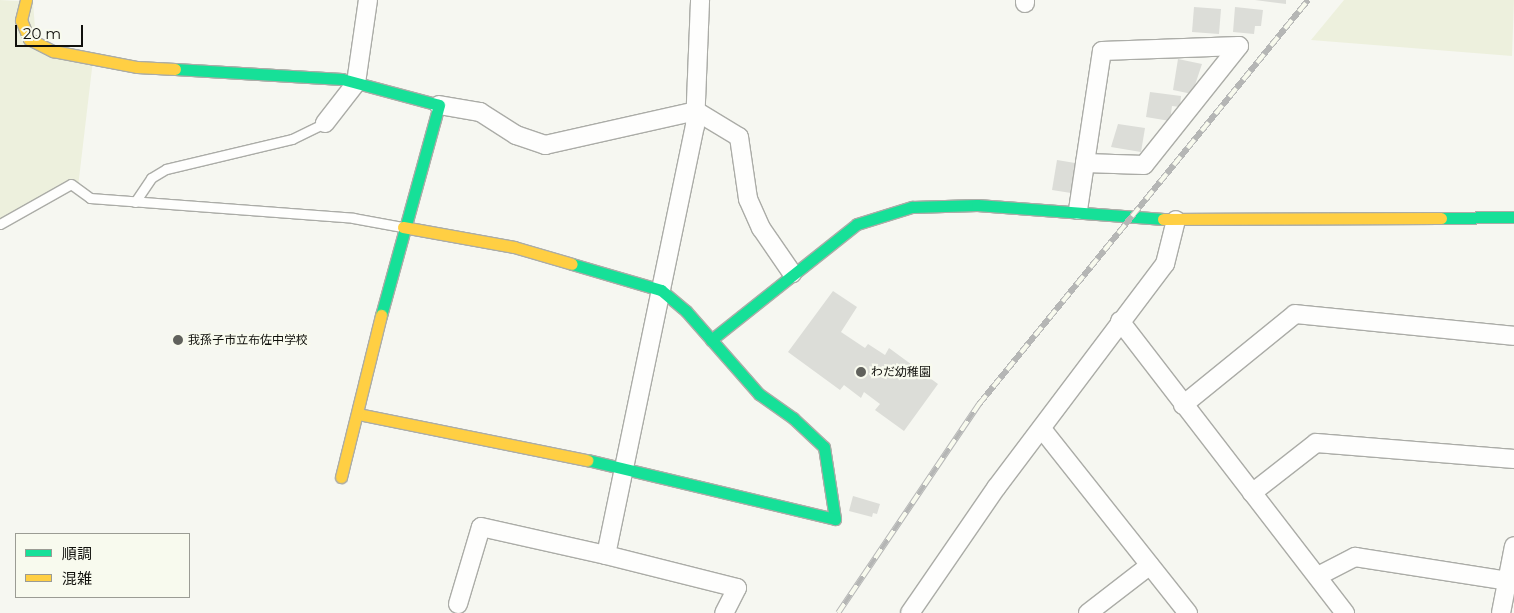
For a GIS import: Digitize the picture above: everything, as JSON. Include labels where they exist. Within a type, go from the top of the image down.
[{"type":"street","points":[[26,0],[21,20],[29,39],[53,51],[137,67],[342,79],[439,105],[480,112],[516,135],[545,145],[696,111],[739,137],[748,199],[761,228],[792,273]]},
{"type":"street","points":[[325,123],[356,83],[368,0]]},
{"type":"street","points":[[606,556],[696,126],[700,0]]},
{"type":"street","points":[[1078,210],[1085,163],[1102,51],[1239,46],[1144,165],[1085,163]]},
{"type":"street","points":[[341,477],[403,227],[439,105]]},
{"type":"street","points":[[712,340],[792,273],[857,224],[912,207],[978,205],[1078,210],[1176,220],[1514,217]]},
{"type":"street","points":[[910,613],[996,488],[1165,264],[1176,220]]},
{"type":"street","points":[[358,414],[624,467],[835,519],[824,447],[793,418],[759,394],[686,311],[661,290],[514,247],[403,227]]},
{"type":"street","points":[[1183,405],[1295,314],[1514,336]]},
{"type":"street","points":[[1120,322],[1345,613]]},
{"type":"street","points":[[1042,429],[1188,613]]},
{"type":"street","points":[[1252,493],[1316,443],[1514,459]]},
{"type":"street","points":[[458,604],[480,527],[737,588],[724,613]]},
{"type":"street","points":[[1501,613],[1511,581],[1514,546]]},
{"type":"street","points":[[1318,576],[1355,557],[1511,581]]},
{"type":"street","points":[[1088,613],[1150,565]]},
{"type":"lane","points":[[136,202],[151,178],[166,169],[292,139],[325,123]]},
{"type":"lane","points":[[0,224],[71,184],[90,198],[353,218],[403,227]]},
{"type":"green space","points":[[0,0],[33,2],[36,41],[93,60],[78,187],[0,224]]},
{"type":"green space","points":[[1344,0],[1514,0],[1512,56],[1311,40]]},
{"type":"building","points":[[1255,0],[1286,0],[1286,4]]},
{"type":"building","points":[[1194,7],[1221,9],[1219,34],[1192,32]]},
{"type":"building","points":[[1235,7],[1263,10],[1261,26],[1255,26],[1254,34],[1233,32]]},
{"type":"building","points":[[1178,59],[1202,64],[1192,94],[1173,90]]},
{"type":"building","points":[[1150,92],[1181,96],[1180,107],[1172,106],[1170,121],[1146,117]]},
{"type":"building","points":[[1118,124],[1145,128],[1141,152],[1111,147]]},
{"type":"building","points":[[1057,160],[1075,163],[1071,193],[1052,190]]},
{"type":"building","points":[[833,291],[857,307],[841,332],[865,348],[868,344],[885,355],[889,348],[938,384],[904,431],[875,410],[880,404],[864,392],[861,398],[844,385],[840,390],[788,352]]},
{"type":"building","points":[[853,496],[880,504],[877,514],[873,513],[872,517],[849,511]]},
{"type":"railway","points":[[838,613],[979,404],[1308,0]]},
{"type":"traffic: fast","points":[[175,69],[342,79],[439,105],[381,315]]},
{"type":"traffic: fast","points":[[711,340],[857,224],[912,207],[977,205],[1163,219]]},
{"type":"traffic: fast","points":[[1441,218],[1514,217]]},
{"type":"traffic: fast","points":[[572,264],[661,290],[686,311],[759,394],[793,418],[824,447],[835,519],[587,460]]},
{"type":"traffic: slow","points":[[26,0],[21,20],[29,39],[53,51],[137,67],[175,69]]},
{"type":"traffic: slow","points":[[1163,219],[1441,218]]},
{"type":"traffic: slow","points":[[403,227],[514,247],[572,264]]},
{"type":"traffic: slow","points":[[341,477],[381,315]]},
{"type":"traffic: slow","points":[[358,414],[587,460]]},
{"type":"place","name":"我孫子市立布佐中学校","points":[[178,340]]},
{"type":"place","name":"わだ幼稚園","points":[[861,372]]}]
